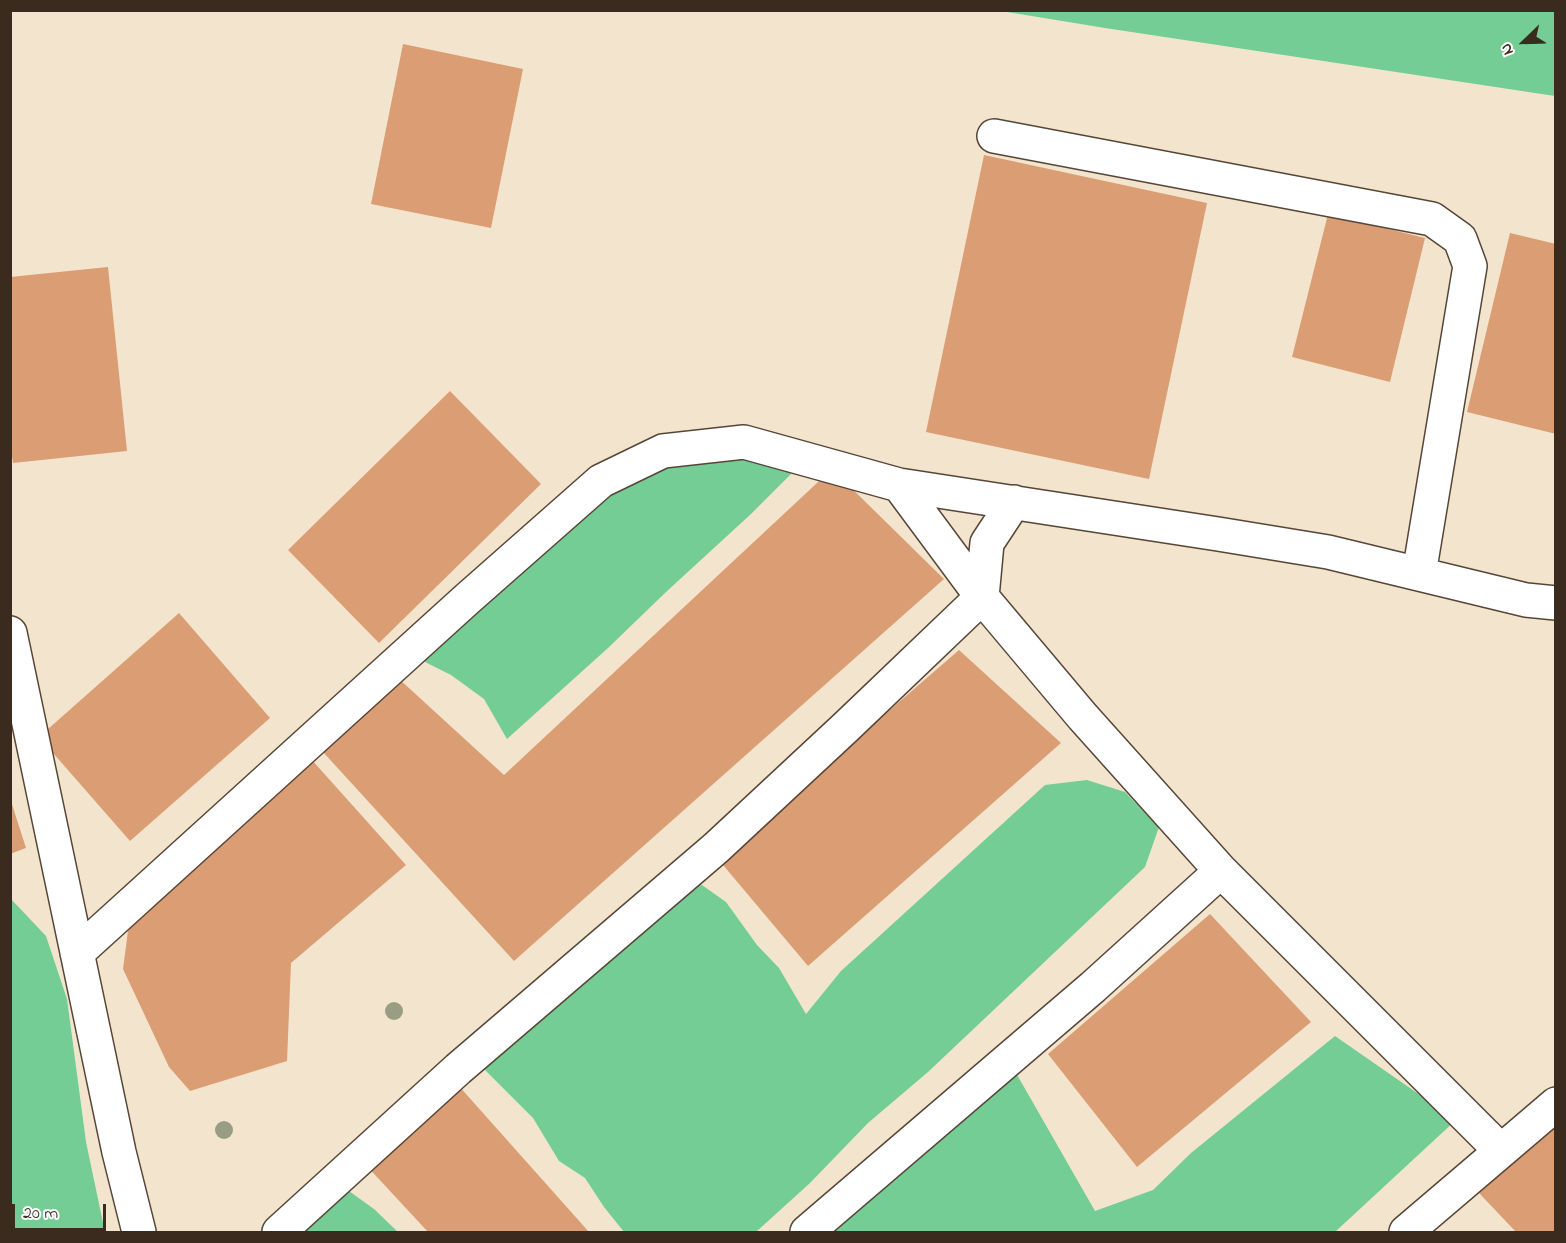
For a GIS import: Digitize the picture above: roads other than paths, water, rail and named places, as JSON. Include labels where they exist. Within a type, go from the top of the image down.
[{"type":"street","points":[[994,136],[1432,219],[1460,238],[1470,266],[1419,574]]},
{"type":"street","points":[[76,953],[440,623],[601,481],[663,451],[744,442],[899,485],[1317,550],[1526,600],[1556,603]]},
{"type":"street","points":[[899,485],[982,597],[1083,717],[1221,872],[1501,1151]]},
{"type":"street","points":[[279,1233],[458,1069],[716,848],[982,597],[987,543],[1014,502]]},
{"type":"street","points":[[10,633],[76,953],[139,1233]]},
{"type":"street","points":[[807,1233],[1084,994],[1221,872]]},
{"type":"street","points":[[1406,1233],[1556,1104]]}]
